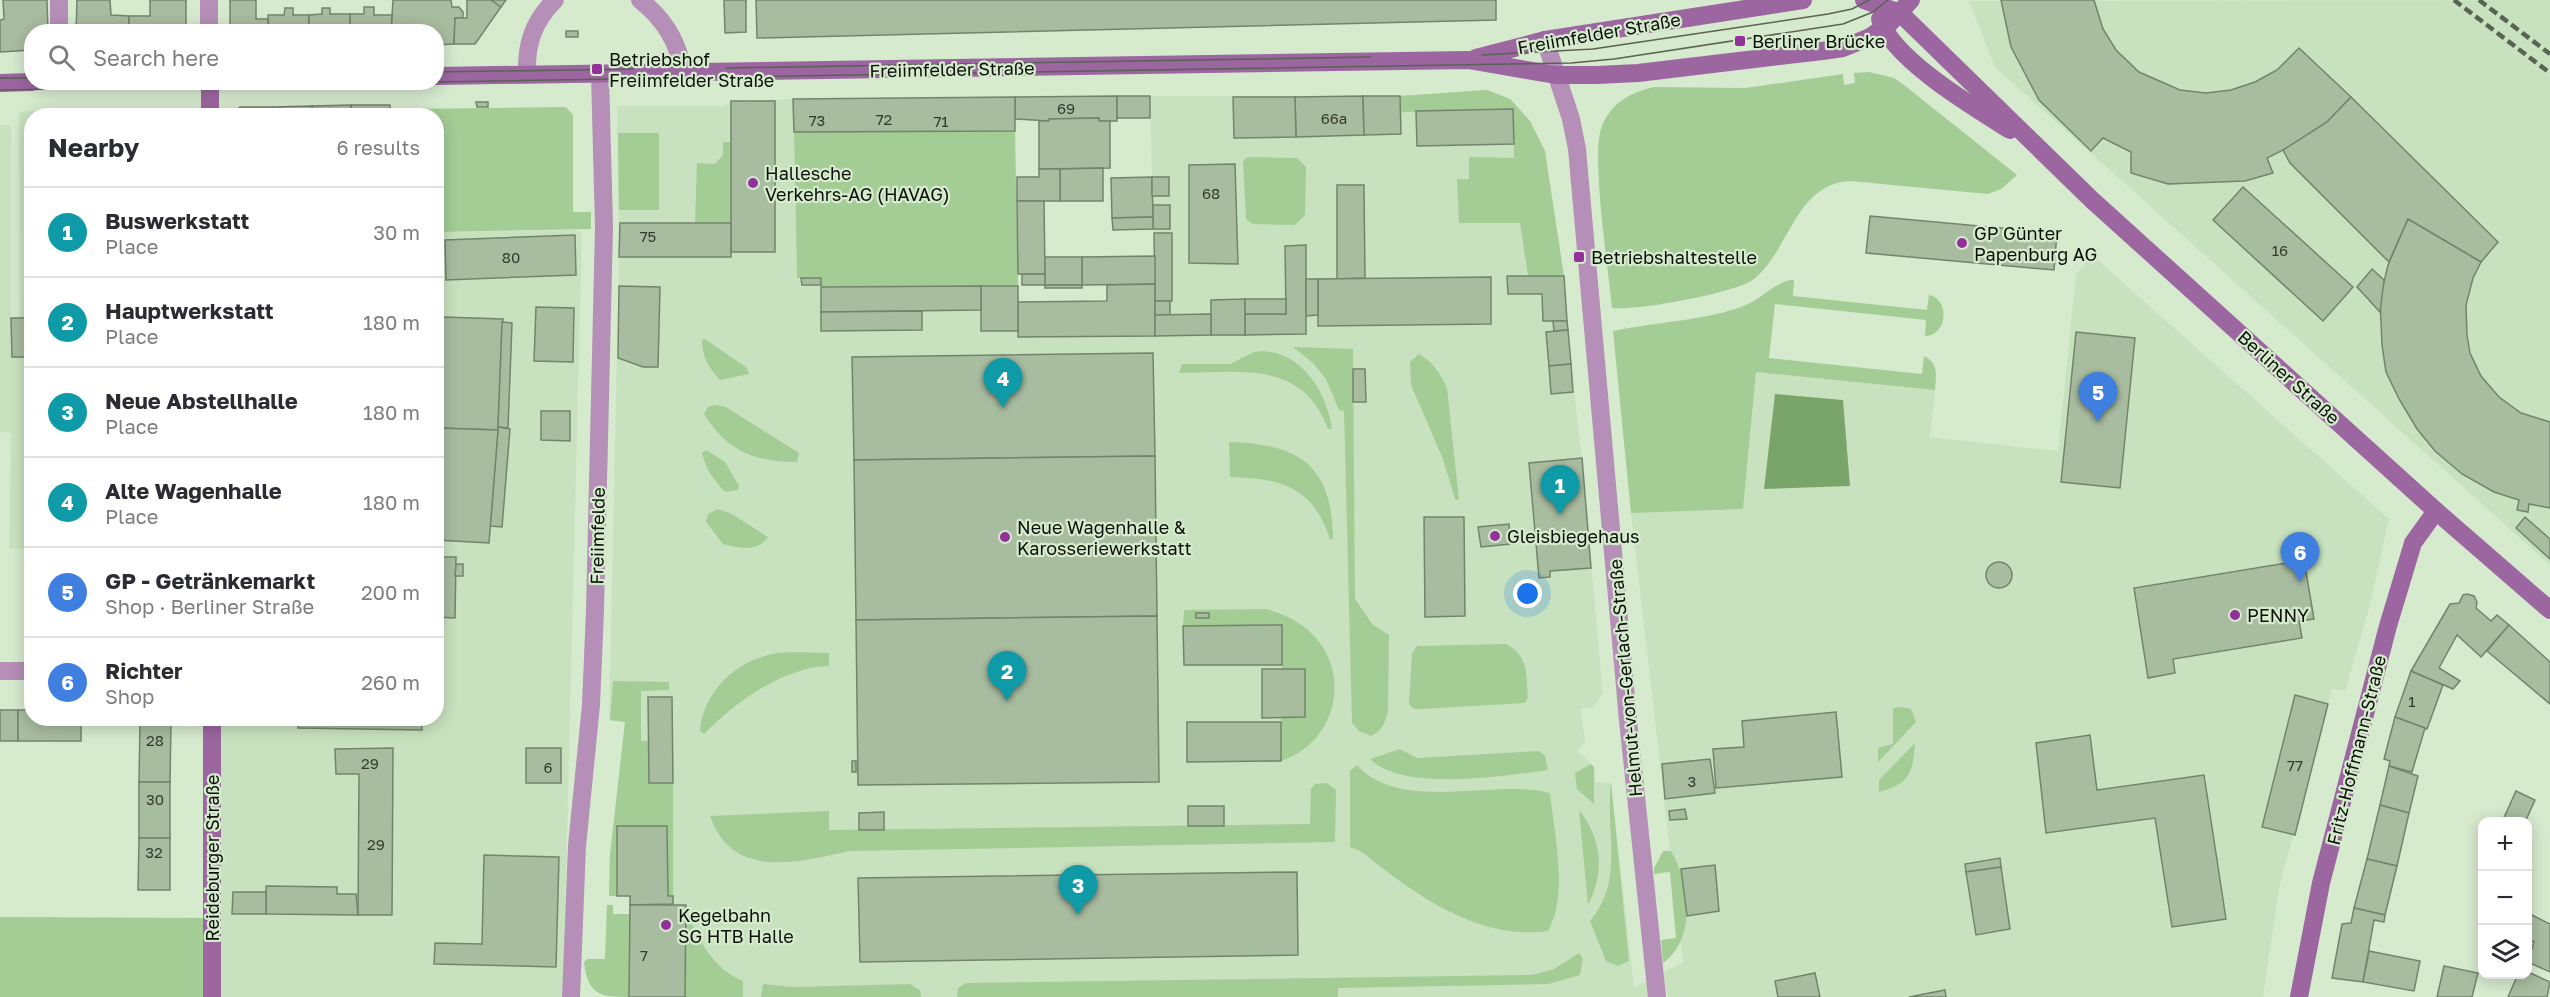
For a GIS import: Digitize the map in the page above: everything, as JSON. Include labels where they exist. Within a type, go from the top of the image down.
[{"type":"street","points":[[59,0],[59,24]]},
{"type":"street","points":[[209,0],[209,24]]},
{"type":"street","points":[[527,74],[527,50],[530,37],[537,23],[555,0]]},
{"type":"street","points":[[640,0],[652,9],[666,26],[676,47],[683,73]]},
{"type":"street","name":"Freiimfelder Straße","points":[[1468,60],[1545,40],[1803,0]]},
{"type":"street","name":"Berliner Straße","points":[[2029,141],[1952,92],[1920,66],[1883,29],[1872,1],[1906,6],[1953,61],[2029,141],[2436,511],[2550,610]]},
{"type":"street","points":[[1883,29],[1906,6]]},
{"type":"street","name":"Freiimfelder Straße","points":[[444,76],[1468,60],[1556,75],[1638,73],[1822,51],[1856,44],[1883,29]]},
{"type":"street","name":"Helmut-von-Gerlach-Straße","points":[[1545,40],[1571,119],[1577,149],[1628,720],[1657,997]]},
{"type":"street","name":"Freiimfelde","points":[[572,997],[577,846],[591,705],[595,622],[604,227],[600,74]]},
{"type":"street","points":[[0,83],[24,82]]},
{"type":"street","points":[[210,90],[210,108]]},
{"type":"street","name":"Fritz-Hoffmann-Straße","points":[[2301,997],[2322,883],[2388,626],[2413,543],[2436,511]]},
{"type":"street","points":[[0,671],[24,671]]},
{"type":"street","name":"Reideburger Straße","points":[[212,726],[212,997]]},
{"type":"shaded area","points":[[2550,0],[2550,565],[1995,67],[1969,1]]},
{"type":"shaded area","points":[[1869,72],[1894,78],[2017,175],[2001,189],[1988,194],[1850,181],[1832,185],[1817,194],[1805,206],[1766,267],[1754,279],[1728,290],[1685,300],[1642,307],[1612,308],[1601,214],[1598,161],[1602,126],[1616,105],[1630,95],[1654,87],[1746,88],[1843,74],[1844,85],[1855,83],[1854,73]]},
{"type":"shaded area","name":"Betriebshof Freiimfelder Straße","points":[[1487,90],[1510,99],[1530,121],[1545,151],[1582,458],[1603,693],[1593,707],[1581,709],[1585,742],[1577,750],[1594,767],[1595,782],[1611,783],[1634,988],[1683,962],[1631,513],[1743,509],[1756,372],[1935,390],[1930,437],[2058,451],[2076,274],[2093,256],[2389,519],[2369,608],[2345,691],[2332,689],[2279,888],[2263,997],[1668,997],[1666,989],[1654,997],[1338,997],[1338,988],[984,997],[629,997],[630,897],[609,896],[610,855],[625,722],[609,720],[619,257],[617,106],[724,106],[731,101],[793,99],[797,278],[821,278],[821,287],[1018,302],[1106,301],[1107,285],[1155,284],[1150,96],[1400,96]]},
{"type":"shaded area","points":[[1487,90],[1510,99],[1530,121],[1545,151],[1564,276],[1528,276],[1520,223],[1459,223],[1457,179],[1469,179],[1469,157],[1514,158],[1513,110],[1401,112],[1400,96]]},
{"type":"shaded area","points":[[566,107],[573,115],[573,212],[591,212],[591,229],[444,232],[444,109]]},
{"type":"shaded area","points":[[19,112],[24,112],[24,548],[9,549],[11,433],[0,432],[0,125],[11,125],[11,317],[20,318]]},
{"type":"shaded area","points":[[1015,131],[1018,286],[821,287],[820,278],[797,278],[794,132]]},
{"type":"shaded area","points":[[618,133],[659,133],[659,210],[619,210]]},
{"type":"shaded area","points":[[723,142],[731,142],[731,223],[695,223],[697,163],[715,164],[723,155]]},
{"type":"shaded area","points":[[1248,157],[1297,158],[1306,167],[1305,215],[1295,225],[1253,224],[1246,219],[1243,161]]},
{"type":"shaded area","points":[[573,230],[582,232],[563,997],[214,997],[214,726],[444,726],[444,232]]},
{"type":"shaded area","points":[[1794,280],[1793,296],[1927,310],[1929,295],[1940,303],[1944,317],[1938,330],[1925,336],[1926,320],[1775,304],[1769,358],[1922,374],[1924,356],[1934,366],[1935,390],[1756,372],[1743,509],[1631,513],[1613,331],[1726,312],[1754,301],[1777,285]]},
{"type":"shaded area","points":[[705,339],[747,368],[749,374],[720,380],[709,367],[705,357],[702,340]]},
{"type":"shaded area","points":[[1293,347],[1353,349],[1355,599],[1373,625],[1389,635],[1388,711],[1383,726],[1371,736],[1359,731],[1352,723],[1344,411],[1339,410],[1326,379],[1313,363]]},
{"type":"shaded area","points":[[1254,352],[1277,353],[1290,359],[1311,377],[1325,402],[1332,429],[1328,429],[1317,406],[1302,391],[1286,381],[1246,372],[1179,373],[1182,364],[1230,364]]},
{"type":"shaded area","points":[[1419,354],[1436,369],[1447,388],[1459,500],[1455,499],[1443,459],[1411,385],[1410,362]]},
{"type":"shaded area","points":[[1775,394],[1843,400],[1850,486],[1764,489]]},
{"type":"shaded area","points":[[714,405],[726,407],[799,453],[797,462],[755,457],[732,445],[722,437],[704,414],[708,407]]},
{"type":"shaded area","points":[[1229,442],[1275,448],[1293,454],[1307,464],[1318,476],[1326,493],[1333,539],[1330,539],[1323,521],[1314,508],[1293,489],[1265,480],[1230,477]]},
{"type":"shaded area","points":[[706,450],[725,462],[739,486],[738,490],[725,492],[717,483],[708,470],[702,453]]},
{"type":"shaded area","points":[[718,509],[732,514],[768,537],[759,545],[748,548],[723,544],[706,522],[708,514]]},
{"type":"shaded area","points":[[1267,609],[1305,627],[1326,653],[1333,671],[1332,708],[1325,725],[1314,740],[1299,752],[1281,761],[1281,717],[1305,717],[1305,669],[1282,669],[1282,625],[1183,626],[1184,610]]},
{"type":"shaded area","points":[[1506,644],[1523,660],[1528,698],[1525,703],[1421,709],[1414,709],[1409,704],[1412,653],[1417,646]]},
{"type":"shaded area","points":[[829,653],[829,666],[795,673],[761,688],[730,710],[704,734],[700,731],[702,717],[714,691],[734,671],[759,658],[773,654]]},
{"type":"shaded area","points":[[613,681],[669,682],[669,690],[641,691],[641,741],[648,741],[649,783],[673,783],[673,896],[668,896],[667,826],[618,826],[617,896],[609,896],[610,855],[625,722],[610,720]]},
{"type":"shaded area","points":[[1893,708],[1911,709],[1916,722],[1878,762],[1878,748],[1893,744]]},
{"type":"shaded area","points":[[1915,743],[1913,762],[1908,775],[1897,785],[1879,792],[1879,780]]},
{"type":"shaded area","points":[[1400,749],[1417,758],[1539,751],[1545,756],[1548,770],[1481,778],[1429,779],[1385,769],[1370,759]]},
{"type":"shaded area","points":[[1591,764],[1594,767],[1594,804],[1577,789],[1575,773]]},
{"type":"shaded area","points":[[1357,765],[1376,780],[1398,788],[1448,792],[1527,789],[1550,793],[1559,882],[1558,900],[1548,931],[1522,932],[1497,929],[1448,911],[1403,883],[1362,852],[1350,847],[1350,771]]},
{"type":"shaded area","points":[[1327,783],[1336,790],[1335,842],[850,851],[789,862],[769,862],[751,859],[734,850],[720,837],[710,816],[829,811],[829,830],[1310,824],[1311,789],[1315,784]]},
{"type":"shaded area","points":[[1611,783],[1629,961],[1618,966],[1606,961],[1590,921],[1601,906],[1610,872]]},
{"type":"shaded area","points":[[1579,810],[1592,832],[1598,856],[1597,880],[1588,905]]},
{"type":"shaded area","points":[[1663,851],[1671,851],[1678,864],[1686,894],[1687,910],[1681,940],[1674,953],[1663,963],[1661,940],[1676,938],[1670,872],[1654,874],[1654,868]]},
{"type":"shaded area","points":[[607,905],[613,905],[613,914],[630,914],[629,997],[603,995],[597,992],[592,988],[586,973],[584,962],[587,959],[605,959]]},
{"type":"shaded area","points":[[686,911],[696,932],[715,961],[723,969],[743,981],[743,997],[685,997]]},
{"type":"shaded area","points":[[0,917],[211,918],[211,997],[0,997]]},
{"type":"shaded area","points":[[1579,953],[1583,959],[1580,975],[1548,984],[1338,988],[1338,997],[957,997],[958,988],[966,983],[1532,975],[1554,969]]},
{"type":"shaded area","points":[[763,984],[793,987],[910,984],[920,990],[921,997],[761,997]]},
{"type":"building","points":[[3,0],[47,0],[48,24],[24,24],[24,50],[0,52],[0,20],[4,19]]},
{"type":"building","points":[[77,0],[110,0],[111,15],[129,16],[129,24],[76,24]]},
{"type":"building","points":[[150,0],[186,0],[186,24],[129,24],[129,16],[150,16]]},
{"type":"building","points":[[230,0],[256,0],[256,19],[268,19],[268,24],[230,24]]},
{"type":"building","points":[[393,0],[451,0],[452,7],[459,7],[463,12],[463,18],[455,18],[454,44],[444,45],[444,24],[392,24]]},
{"type":"building","points":[[467,0],[491,0],[501,7],[475,44],[454,44],[455,18],[467,18]]},
{"type":"building","points":[[491,0],[506,0],[501,7]]},
{"type":"building","points":[[724,0],[746,0],[746,32],[725,33]]},
{"type":"building","points":[[756,0],[1496,0],[1496,20],[757,38]]},
{"type":"building","points":[[2001,0],[2094,0],[2103,29],[2116,50],[2139,72],[2180,90],[2206,93],[2231,90],[2255,82],[2277,70],[2299,48],[2351,97],[2327,122],[2297,143],[2267,158],[2273,173],[2245,181],[2168,184],[2131,173],[2131,152],[2103,138],[2091,151],[2039,100],[2011,47]]},
{"type":"building","points":[[364,7],[374,7],[374,15],[392,15],[391,24],[350,24],[350,14],[364,14]]},
{"type":"building","points":[[285,8],[293,8],[293,15],[309,15],[309,24],[269,24],[268,15],[284,15]]},
{"type":"building","points":[[322,8],[330,8],[330,14],[350,14],[350,24],[309,24],[309,15],[322,14]]},
{"type":"building","points":[[566,31],[578,31],[578,37],[566,37]]},
{"type":"building","points":[[1117,96],[1117,121],[1099,121],[1099,118],[1049,119],[1049,121],[1015,119],[1015,97]]},
{"type":"building","points":[[1117,96],[1150,96],[1150,118],[1117,118]]},
{"type":"building","points":[[1363,96],[1364,135],[1296,137],[1295,97]]},
{"type":"building","points":[[1363,96],[1400,96],[1401,134],[1364,135]]},
{"type":"building","points":[[1015,97],[1015,131],[794,132],[793,99]]},
{"type":"building","points":[[1233,97],[1295,97],[1296,137],[1234,138]]},
{"type":"building","points":[[2351,97],[2498,242],[2481,262],[2408,219],[2389,262],[2290,163],[2283,150],[2327,122]]},
{"type":"building","name":"Hallesche Verkehrs-AG (HAVAG)","points":[[731,101],[775,101],[775,252],[731,252]]},
{"type":"building","points":[[476,102],[488,102],[488,107],[477,107]]},
{"type":"building","points":[[351,105],[390,105],[390,108],[351,108]]},
{"type":"building","points":[[351,105],[351,108],[312,108],[312,106]]},
{"type":"building","points":[[312,106],[312,108],[273,108]]},
{"type":"building","points":[[240,107],[273,107],[273,108]]},
{"type":"building","points":[[1513,109],[1514,144],[1417,146],[1416,111]]},
{"type":"building","points":[[1099,118],[1099,121],[1110,121],[1110,168],[1039,169],[1039,121]]},
{"type":"building","points":[[1235,164],[1238,264],[1189,263],[1189,165]]},
{"type":"building","points":[[1103,168],[1103,201],[1060,201],[1060,169]]},
{"type":"building","points":[[1039,169],[1060,169],[1060,201],[1017,201],[1017,177],[1039,177]]},
{"type":"building","points":[[1152,177],[1153,217],[1112,218],[1111,178]]},
{"type":"building","points":[[1152,177],[1169,177],[1169,196],[1152,196]]},
{"type":"building","points":[[1337,185],[1364,185],[1365,278],[1337,279]]},
{"type":"building","points":[[2243,187],[2353,287],[2323,321],[2213,220]]},
{"type":"building","points":[[1017,201],[1044,201],[1045,274],[1018,274]]},
{"type":"building","points":[[1153,205],[1170,205],[1170,229],[1153,229]]},
{"type":"building","name":"GP Günter Papenburg AG","points":[[1870,216],[2057,233],[2054,270],[1866,253]]},
{"type":"building","points":[[1153,217],[1153,229],[1113,230],[1112,218]]},
{"type":"building","points":[[2408,219],[2481,262],[2473,278],[2466,305],[2470,353],[2481,376],[2499,397],[2521,413],[2550,422],[2550,508],[2529,504],[2528,512],[2517,510],[2519,500],[2494,492],[2462,474],[2435,451],[2417,429],[2399,399],[2386,372],[2380,299],[2388,265]]},
{"type":"building","points":[[620,223],[731,223],[731,257],[619,257]]},
{"type":"building","points":[[1154,233],[1172,233],[1172,301],[1155,301]]},
{"type":"building","points":[[575,235],[576,275],[446,280],[445,240]]},
{"type":"building","points":[[1306,245],[1306,334],[1245,335],[1245,314],[1286,314],[1285,246]]},
{"type":"building","points":[[1155,256],[1155,284],[1082,285],[1082,257]]},
{"type":"building","points":[[1045,257],[1082,257],[1082,285],[1045,285]]},
{"type":"building","points":[[2372,269],[2384,280],[2380,312],[2357,287]]},
{"type":"building","points":[[1022,274],[1045,274],[1045,285],[1022,285]]},
{"type":"building","points":[[1507,276],[1564,276],[1567,321],[1543,321],[1542,294],[1508,294]]},
{"type":"building","points":[[1491,277],[1491,324],[1318,326],[1318,279]]},
{"type":"building","points":[[801,278],[821,278],[821,285],[802,285]]},
{"type":"building","points":[[1306,279],[1318,279],[1318,315],[1306,316]]},
{"type":"building","points":[[1155,284],[1155,336],[1018,337],[1018,302],[1107,301],[1107,285]]},
{"type":"building","points":[[1045,285],[1082,285],[1082,288],[1045,288]]},
{"type":"building","points":[[619,286],[660,287],[658,367],[643,367],[618,358]]},
{"type":"building","points":[[981,286],[1018,286],[1018,331],[981,331]]},
{"type":"building","points":[[981,286],[981,310],[821,312],[821,287]]},
{"type":"building","points":[[1245,299],[1245,335],[1211,335],[1211,300]]},
{"type":"building","points":[[1245,299],[1286,299],[1286,314],[1245,314]]},
{"type":"building","points":[[1155,301],[1170,301],[1170,315],[1155,315]]},
{"type":"building","points":[[536,307],[574,308],[573,362],[534,361]]},
{"type":"building","points":[[922,311],[922,330],[821,331],[821,312]]},
{"type":"building","points":[[1211,314],[1211,335],[1155,336],[1155,315]]},
{"type":"building","points":[[444,317],[503,319],[498,430],[444,428]]},
{"type":"building","points":[[11,318],[24,318],[24,357],[12,357]]},
{"type":"building","points":[[1553,321],[1567,321],[1568,330],[1554,331]]},
{"type":"building","points":[[502,322],[512,323],[508,428],[498,427]]},
{"type":"building","points":[[1568,330],[1571,364],[1549,366],[1546,332]]},
{"type":"building","points":[[2076,332],[2135,338],[2120,488],[2061,482]]},
{"type":"building","points":[[1153,353],[1155,456],[854,460],[852,357]]},
{"type":"building","points":[[1571,364],[1573,392],[1551,394],[1549,366]]},
{"type":"building","points":[[1353,369],[1365,369],[1366,402],[1353,402]]},
{"type":"building","points":[[541,411],[570,411],[570,441],[541,440]]},
{"type":"building","points":[[498,427],[510,429],[502,527],[490,526]]},
{"type":"building","points":[[444,428],[498,430],[489,543],[444,540]]},
{"type":"building","name":"Neue Wagenhalle & Karosseriewerkstatt","points":[[1155,456],[1157,616],[856,620],[854,460]]},
{"type":"building","points":[[1582,458],[1591,568],[1550,571],[1550,577],[1539,578],[1529,463]]},
{"type":"building","points":[[1424,517],[1464,517],[1465,616],[1425,617]]},
{"type":"building","points":[[2525,517],[2550,539],[2550,559],[2516,528]]},
{"type":"building","name":"Gleisbiegehaus","points":[[1509,524],[1511,544],[1481,547],[1478,527]]},
{"type":"building","points":[[444,557],[456,557],[455,618],[444,617]]},
{"type":"building","points":[[2304,560],[2314,619],[2299,621],[2302,638],[2173,659],[2175,673],[2148,678],[2134,588]]},
{"type":"building","points":[[1999,562],[2008,566],[2012,575],[2008,584],[1999,588],[1990,584],[1986,575],[1990,566]]},
{"type":"building","points":[[456,564],[463,564],[463,576],[455,576]]},
{"type":"building","points":[[2463,595],[2474,596],[2477,602],[2476,608],[2491,621],[2497,615],[2509,625],[2481,657],[2457,635],[2439,668],[2460,681],[2453,689],[2411,671],[2450,604],[2459,603]]},
{"type":"building","points":[[1196,613],[1209,613],[1209,618],[1196,618]]},
{"type":"building","points":[[1157,616],[1159,782],[858,785],[856,620]]},
{"type":"building","points":[[1282,625],[1282,665],[1184,665],[1183,626]]},
{"type":"building","points":[[2509,625],[2550,662],[2550,704],[2487,651]]},
{"type":"building","points":[[1262,669],[1305,669],[1305,717],[1262,718]]},
{"type":"building","points":[[2411,671],[2443,685],[2427,729],[2395,717]]},
{"type":"building","points":[[2295,695],[2328,704],[2295,835],[2262,827]]},
{"type":"building","points":[[648,697],[672,697],[673,783],[649,783]]},
{"type":"building","points":[[0,710],[18,710],[18,741],[0,741]]},
{"type":"building","points":[[18,710],[24,710],[24,726],[81,726],[81,741],[18,741]]},
{"type":"building","points":[[1836,712],[1842,777],[1716,788],[1713,749],[1744,747],[1742,721]]},
{"type":"building","points":[[2395,717],[2425,728],[2412,772],[2389,766],[2390,761],[2384,759]]},
{"type":"building","points":[[1187,722],[1281,722],[1281,761],[1187,762]]},
{"type":"building","points":[[140,726],[171,726],[170,782],[139,782]]},
{"type":"building","points":[[298,726],[422,726],[422,730],[298,728]]},
{"type":"building","points":[[2090,735],[2097,790],[2204,775],[2226,919],[2172,927],[2155,818],[2046,833],[2036,743]]},
{"type":"building","points":[[393,748],[392,915],[358,915],[359,774],[336,774],[335,749]]},
{"type":"building","points":[[526,748],[561,748],[561,783],[526,783]]},
{"type":"building","points":[[1710,759],[1715,793],[1665,799],[1662,764]]},
{"type":"building","points":[[852,761],[856,761],[856,772],[852,772]]},
{"type":"building","points":[[2389,766],[2418,776],[2409,813],[2380,805]]},
{"type":"building","points":[[139,782],[170,782],[170,838],[139,838]]},
{"type":"building","points":[[2516,791],[2535,800],[2527,817],[2504,817]]},
{"type":"building","points":[[2380,805],[2409,813],[2397,866],[2367,859]]},
{"type":"building","points":[[1188,806],[1224,806],[1224,826],[1188,826]]},
{"type":"building","points":[[1685,809],[1687,819],[1670,820],[1669,811]]},
{"type":"building","points":[[884,812],[884,830],[859,830],[859,813]]},
{"type":"building","points":[[617,826],[667,826],[668,896],[673,896],[673,904],[630,905],[630,896],[617,896]]},
{"type":"building","points":[[139,838],[170,838],[170,890],[138,890]]},
{"type":"building","points":[[484,855],[559,857],[556,967],[434,964],[435,943],[482,944]]},
{"type":"building","points":[[2000,858],[2001,867],[1966,872],[1965,864]]},
{"type":"building","points":[[2367,859],[2397,866],[2385,915],[2354,908]]},
{"type":"building","points":[[1715,865],[1719,911],[1687,916],[1681,869]]},
{"type":"building","points":[[2001,867],[2010,929],[1976,935],[1966,872]]},
{"type":"building","points":[[1297,872],[1298,955],[860,962],[858,878]]},
{"type":"building","points":[[266,886],[337,887],[337,894],[356,894],[358,915],[266,914]]},
{"type":"building","points":[[233,892],[266,892],[266,914],[232,914]]},
{"type":"building","points":[[630,905],[686,905],[685,997],[629,997]]},
{"type":"building","points":[[2354,908],[2385,915],[2384,922],[2374,920],[2363,982],[2332,978],[2342,924],[2351,923]]},
{"type":"building","points":[[2532,915],[2550,924],[2550,972],[2532,964],[2534,942],[2532,941]]},
{"type":"building","points":[[2369,951],[2420,961],[2414,991],[2363,982]]},
{"type":"building","points":[[2444,966],[2478,973],[2472,997],[2437,997]]},
{"type":"building","points":[[1815,973],[1820,997],[1778,997],[1775,981]]},
{"type":"building","points":[[2532,974],[2550,982],[2547,997],[2508,997],[2516,979],[2532,979]]},
{"type":"building","points":[[1945,990],[1946,997],[1909,997]]},
{"type":"tram line","points":[[1482,55],[1593,49],[1828,14],[1852,9],[1869,0]]},
{"type":"tram line","points":[[444,82],[1571,63],[1614,59],[1843,24],[1873,12],[1888,0]]},
{"type":"tram line","points":[[726,68],[1371,57]]},
{"type":"tram line","points":[[444,72],[633,69]]},
{"type":"tram line","points":[[0,78],[24,78]]},
{"type":"tram line","points":[[0,90],[24,90]]},
{"type":"railway","points":[[2454,0],[2550,73]]},
{"type":"railway","points":[[2479,0],[2550,54]]},
{"type":"place","name":"Berliner Brücke","points":[[1740,41]]},
{"type":"place","name":"Betriebshof Freiimfelder Straße","points":[[597,69]]},
{"type":"place","name":"Hallesche Verkehrs-AG (HAVAG)","points":[[753,183]]},
{"type":"place","name":"GP Günter Papenburg AG","points":[[1962,243]]},
{"type":"place","name":"Betriebshaltestelle","points":[[1579,257]]},
{"type":"place","name":"Alte Wagenhalle","points":[[1003,408]]},
{"type":"place","name":"GP - Getränkemarkt","points":[[2098,422]]},
{"type":"place","name":"Buswerkstatt","points":[[1560,515]]},
{"type":"place","name":"Gleisbiegehaus","points":[[1495,536]]},
{"type":"place","name":"Neue Wagenhalle & Karosseriewerkstatt","points":[[1005,537]]},
{"type":"place","name":"Richter","points":[[2300,582]]},
{"type":"place","name":"PENNY","points":[[2235,615]]},
{"type":"place","name":"Hauptwerkstatt","points":[[1007,701]]},
{"type":"place","name":"Neue Abstellhalle","points":[[1078,915]]},
{"type":"place","name":"Kegelbahn SG HTB Halle","points":[[666,925]]}]
